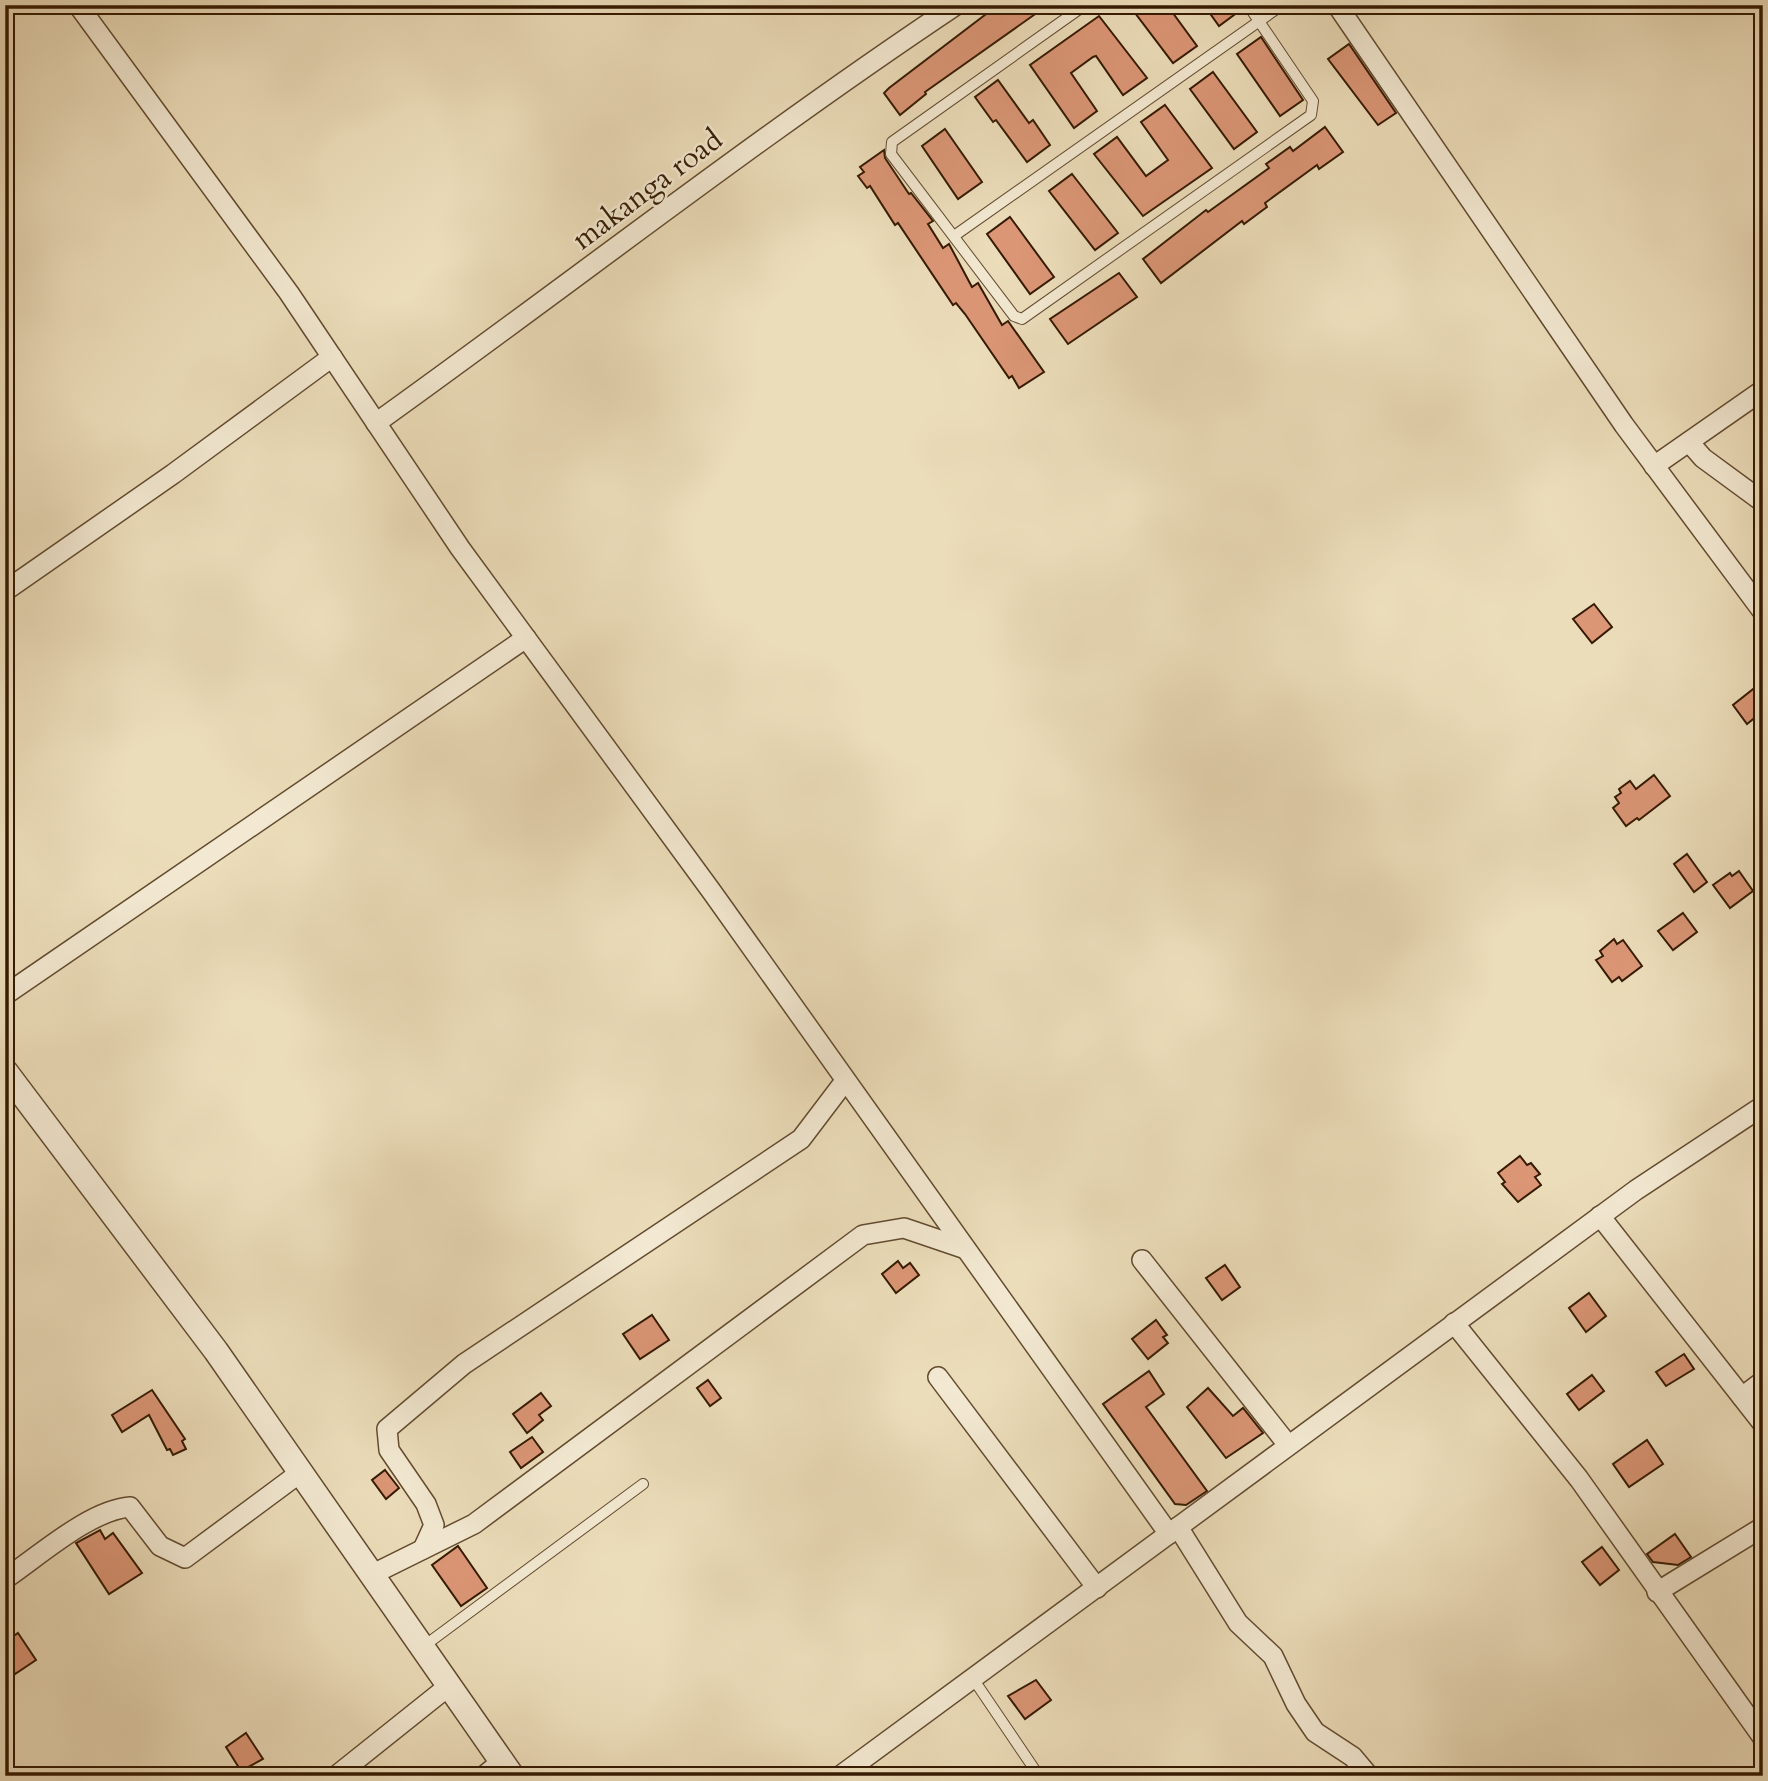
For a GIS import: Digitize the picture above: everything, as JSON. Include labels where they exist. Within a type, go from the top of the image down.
[{"type":"street","points":[[78,5],[289,293],[460,548],[963,1248],[1173,1530],[1238,1623],[1273,1656],[1296,1704],[1315,1732],[1353,1757],[1369,1776]]},
{"type":"street","name":"makanga road","points":[[376,423],[582,275],[783,124],[956,5]]},
{"type":"street","points":[[1337,5],[1654,466],[1763,612]]},
{"type":"street","points":[[5,591],[173,474],[332,357]]},
{"type":"street","points":[[1654,466],[1763,390]]},
{"type":"street","points":[[1689,442],[1712,465],[1763,502]]},
{"type":"street","points":[[5,995],[526,638]]},
{"type":"street","points":[[5,1071],[216,1351],[450,1685],[499,1771]]},
{"type":"street","points":[[423,1549],[434,1525],[426,1504],[389,1450],[387,1429],[464,1364],[801,1139],[845,1081]]},
{"type":"street","points":[[840,1776],[974,1680],[1600,1216],[1763,1106]]},
{"type":"street","points":[[1600,1216],[1763,1424]]},
{"type":"street","points":[[373,1574],[474,1524],[863,1235],[904,1228],[963,1248]]},
{"type":"street","points":[[1142,1260],[1288,1446]]},
{"type":"street","points":[[1454,1323],[1579,1479],[1763,1738]]},
{"type":"street","points":[[938,1377],[1097,1588]]},
{"type":"street","points":[[1742,1397],[1763,1381]]},
{"type":"street","points":[[5,1579],[98,1516],[116,1508],[130,1507],[160,1546],[185,1558],[301,1472]]},
{"type":"street","points":[[1657,1592],[1763,1527]]},
{"type":"street","points":[[336,1776],[450,1685]]},
{"type":"lane","points":[[1085,5],[892,142],[891,154],[1014,316],[1029,317],[1311,115],[1313,101],[1248,5]]},
{"type":"lane","points":[[954,236],[1282,5]]},
{"type":"lane","points":[[423,1646],[643,1484]]},
{"type":"lane","points":[[974,1680],[1039,1776]]},
{"type":"building","points":[[998,5],[1048,5],[925,92],[926,94],[900,115],[884,93]]},
{"type":"building","points":[[1129,5],[1167,5],[1197,46],[1173,63]]},
{"type":"building","points":[[1204,5],[1241,5],[1242,9],[1219,26]]},
{"type":"building","points":[[1099,16],[1147,78],[1123,95],[1096,56],[1093,57],[1071,73],[1097,111],[1074,128],[1030,65]]},
{"type":"building","points":[[1261,37],[1303,100],[1280,116],[1237,54]]},
{"type":"building","points":[[1349,44],[1396,113],[1378,125],[1328,59]]},
{"type":"building","points":[[1213,72],[1257,132],[1234,149],[1190,89]]},
{"type":"building","points":[[998,80],[1029,123],[1033,120],[1050,145],[1027,162],[975,97]]},
{"type":"building","points":[[1165,105],[1212,168],[1143,216],[1094,154],[1117,137],[1146,176],[1168,160],[1141,122]]},
{"type":"building","points":[[1325,127],[1343,152],[1319,169],[1317,165],[1265,203],[1267,207],[1244,224],[1242,221],[1161,283],[1143,259],[1206,210],[1208,212],[1269,168],[1266,164],[1290,147],[1293,151]]},
{"type":"building","points":[[945,129],[982,182],[958,199],[922,146]]},
{"type":"building","points":[[884,150],[885,158],[909,194],[911,193],[933,221],[928,224],[943,248],[949,244],[972,287],[978,283],[1002,325],[1008,321],[1044,372],[1019,388],[1012,376],[1009,378],[965,314],[956,303],[953,305],[898,223],[895,225],[870,186],[867,188],[858,176],[864,172],[860,167]]},
{"type":"building","points":[[1072,174],[1118,233],[1095,250],[1049,191]]},
{"type":"building","points":[[1010,217],[1054,277],[1030,294],[987,234]]},
{"type":"building","points":[[1119,273],[1137,297],[1068,344],[1050,319]]},
{"type":"building","points":[[1594,604],[1612,627],[1592,643],[1573,619]]},
{"type":"building","points":[[1757,686],[1763,694],[1763,711],[1747,724],[1733,705]]},
{"type":"building","points":[[1654,775],[1670,796],[1639,820],[1637,818],[1626,826],[1613,808],[1619,803],[1615,797],[1621,793],[1619,789],[1630,781],[1636,789]]},
{"type":"building","points":[[1687,854],[1707,882],[1694,892],[1674,864]]},
{"type":"building","points":[[1739,871],[1753,891],[1730,908],[1713,885],[1730,873],[1732,876]]},
{"type":"building","points":[[1683,913],[1697,932],[1673,950],[1658,931]]},
{"type":"building","points":[[1614,939],[1617,944],[1623,940],[1642,966],[1622,981],[1619,977],[1612,982],[1596,960],[1603,956],[1600,951]]},
{"type":"building","points":[[1520,1156],[1527,1165],[1531,1163],[1540,1174],[1535,1177],[1541,1185],[1518,1202],[1502,1184],[1505,1182],[1498,1173]]},
{"type":"building","points":[[898,1261],[903,1268],[910,1263],[919,1275],[896,1293],[882,1274]]},
{"type":"building","points":[[1225,1265],[1240,1287],[1222,1300],[1206,1278]]},
{"type":"building","points":[[1589,1293],[1606,1316],[1586,1332],[1569,1308]]},
{"type":"building","points":[[652,1315],[669,1340],[640,1359],[623,1334]]},
{"type":"building","points":[[1156,1320],[1167,1335],[1163,1337],[1168,1343],[1148,1359],[1132,1339]]},
{"type":"building","points":[[1684,1354],[1694,1369],[1666,1386],[1656,1372]]},
{"type":"building","points":[[1149,1371],[1164,1394],[1146,1407],[1207,1491],[1186,1505],[1175,1504],[1103,1404]]},
{"type":"building","points":[[1592,1375],[1604,1391],[1579,1410],[1567,1394]]},
{"type":"building","points":[[708,1380],[721,1398],[710,1406],[697,1388]]},
{"type":"building","points":[[1208,1388],[1233,1416],[1243,1408],[1263,1433],[1226,1458],[1187,1407]]},
{"type":"building","points":[[152,1390],[185,1439],[182,1441],[186,1449],[173,1455],[170,1449],[167,1450],[149,1415],[122,1432],[112,1415]]},
{"type":"building","points":[[541,1393],[551,1406],[539,1415],[543,1420],[527,1433],[513,1414]]},
{"type":"building","points":[[532,1437],[543,1452],[521,1468],[510,1452]]},
{"type":"building","points":[[1647,1440],[1663,1464],[1629,1487],[1613,1464]]},
{"type":"building","points":[[385,1470],[399,1488],[386,1499],[372,1480]]},
{"type":"building","points":[[100,1530],[105,1539],[113,1533],[142,1573],[109,1594],[76,1543]]},
{"type":"building","points":[[1675,1534],[1691,1557],[1678,1565],[1653,1562],[1647,1554]]},
{"type":"building","points":[[458,1546],[487,1588],[461,1606],[432,1565]]},
{"type":"building","points":[[1602,1547],[1619,1570],[1600,1585],[1582,1562]]},
{"type":"building","points":[[18,1633],[36,1660],[15,1674],[12,1669],[5,1674],[5,1642]]},
{"type":"building","points":[[1036,1680],[1051,1700],[1025,1719],[1008,1696]]},
{"type":"building","points":[[246,1733],[263,1759],[241,1771],[226,1747]]}]
